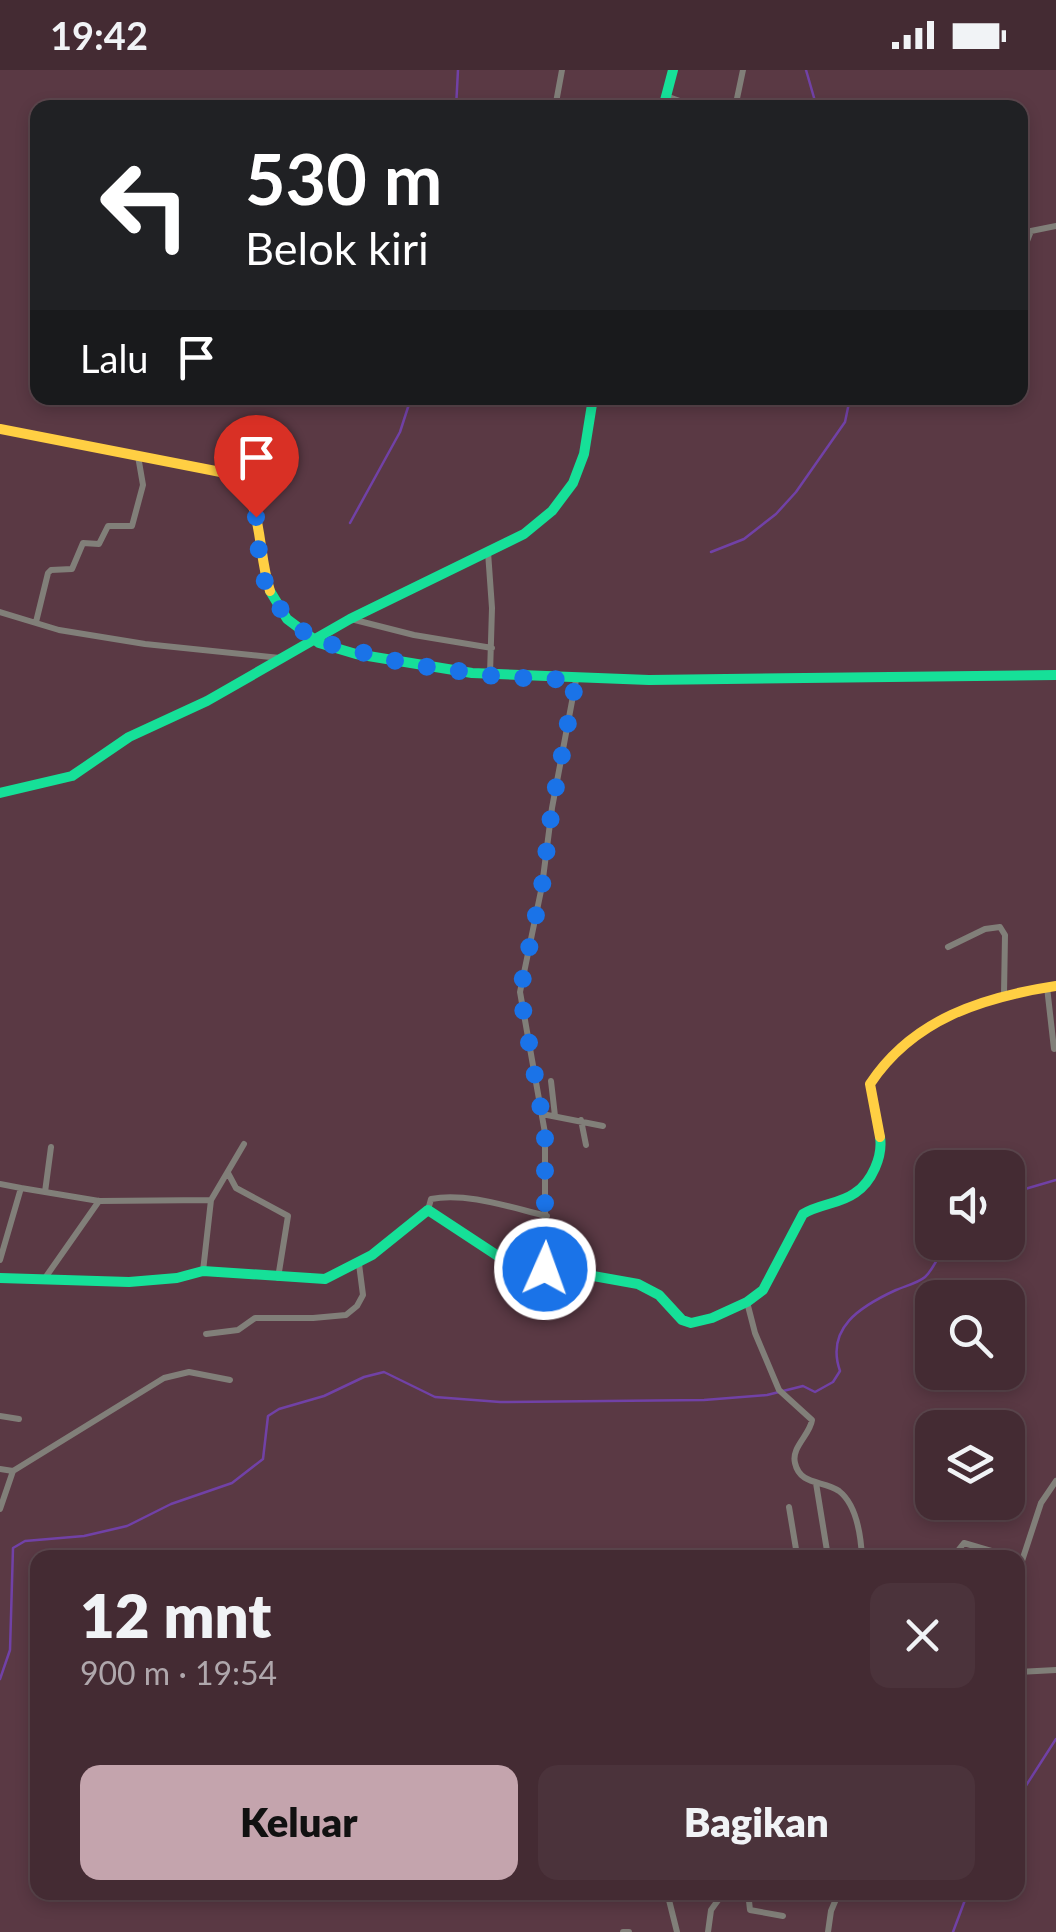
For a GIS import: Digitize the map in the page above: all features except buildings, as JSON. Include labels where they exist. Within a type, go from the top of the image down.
[{"type":"street","points":[[557,100],[562,70]]},
{"type":"street","points":[[665,100],[673,70]]},
{"type":"street","points":[[737,100],[743,70]]},
{"type":"street","points":[[1028,239],[1031,231],[1056,226]]},
{"type":"street","points":[[0,793],[72,776],[129,737],[207,701],[350,619],[532,529],[570,488],[584,454],[593,405]]},
{"type":"street","points":[[0,430],[236,475],[246,483],[254,500],[260,564],[267,589],[286,617],[314,640],[408,664],[490,676],[576,680],[1056,675]]},
{"type":"street","points":[[36,622],[51,570],[72,570],[83,542],[99,544],[108,526],[132,526],[144,485],[138,454]]},
{"type":"street","points":[[488,552],[490,676]]},
{"type":"street","points":[[0,612],[58,630],[144,644],[281,658]]},
{"type":"street","points":[[350,619],[492,648]]},
{"type":"street","points":[[545,1269],[545,1138],[520,992],[576,680]]},
{"type":"street","points":[[948,947],[985,929],[1000,927],[1005,936],[1004,994]]},
{"type":"street","points":[[428,1210],[504,1260],[638,1284],[659,1296],[682,1320],[712,1318],[747,1302],[768,1284],[803,1214],[852,1196],[882,1158],[869,1088],[876,1073],[919,1033],[969,1005],[1052,986],[1054,1048]]},
{"type":"street","points":[[552,1081],[556,1116]]},
{"type":"street","points":[[542,1114],[603,1126]]},
{"type":"street","points":[[580,1120],[586,1145]]},
{"type":"street","points":[[204,1271],[211,1200],[244,1144]]},
{"type":"street","points":[[45,1192],[51,1146]]},
{"type":"street","points":[[228,1172],[236,1188],[288,1216],[278,1278]]},
{"type":"street","points":[[0,1184],[99,1201],[211,1200]]},
{"type":"street","points":[[0,1260],[21,1188]]},
{"type":"street","points":[[0,1278],[129,1282],[204,1271],[325,1278],[358,1263],[428,1210],[437,1197],[547,1216]]},
{"type":"street","points":[[45,1278],[99,1201]]},
{"type":"street","points":[[206,1334],[238,1330],[255,1318],[346,1315],[363,1296],[358,1263]]},
{"type":"street","points":[[747,1302],[754,1333],[780,1392],[811,1417],[812,1424],[794,1461],[804,1478],[839,1491],[858,1528],[861,1550]]},
{"type":"street","points":[[0,1509],[14,1471],[164,1378],[189,1372],[230,1380]]},
{"type":"street","points":[[0,1416],[19,1419]]},
{"type":"street","points":[[0,1468],[14,1471]]},
{"type":"street","points":[[1022,1550],[1041,1503],[1056,1481]]},
{"type":"street","points":[[816,1484],[827,1550]]},
{"type":"street","points":[[789,1508],[797,1550]]},
{"type":"street","points":[[957,1550],[964,1543],[988,1550]]},
{"type":"street","points":[[1025,1672],[1056,1670]]},
{"type":"street","points":[[670,1900],[677,1932]]},
{"type":"street","points":[[708,1932],[712,1910],[719,1900]]},
{"type":"street","points":[[749,1900],[750,1910],[783,1916]]},
{"type":"street","points":[[828,1932],[836,1900]]},
{"type":"waterway","points":[[456,100],[458,70]]},
{"type":"waterway","points":[[806,70],[815,100]]},
{"type":"waterway","points":[[350,523],[400,432],[409,405]]},
{"type":"waterway","points":[[711,552],[744,539],[776,514],[845,422],[849,405]]},
{"type":"waterway","points":[[1025,1189],[1056,1180]]},
{"type":"waterway","points":[[0,1679],[10,1650],[13,1548],[25,1541],[84,1536],[127,1526],[171,1504],[232,1483],[263,1459],[268,1416],[279,1409],[384,1372],[435,1397],[500,1402],[704,1400],[767,1395],[803,1386],[815,1392],[833,1382],[840,1371],[838,1342],[849,1320],[870,1303],[925,1277],[937,1260]]},
{"type":"waterway","points":[[1025,1787],[1056,1739]]},
{"type":"waterway","points":[[953,1932],[965,1900]]},
{"type":"traffic: fast","points":[[665,100],[673,70]]},
{"type":"traffic: fast","points":[[0,793],[72,776],[129,737],[207,701],[350,619],[524,534],[552,511],[573,483],[584,454],[592,405]]},
{"type":"traffic: fast","points":[[270,591],[287,619],[319,643],[356,654],[472,673],[649,680],[1056,675]]},
{"type":"traffic: fast","points":[[0,1278],[129,1282],[177,1278],[203,1271],[325,1279],[372,1255],[428,1210],[504,1260],[638,1284],[659,1295],[682,1320],[691,1323],[747,1302],[763,1290],[803,1214],[849,1197],[866,1182],[878,1160],[880,1137]]},
{"type":"traffic: slow","points":[[0,429],[236,475],[256,516],[270,591]]},
{"type":"traffic: slow","points":[[880,1137],[870,1084],[907,1043],[928,1027],[976,1005],[1056,986]]},
{"type":"route","points":[[256,517],[260,564],[267,589],[286,617],[314,640],[408,664],[501,677],[576,680],[520,992],[545,1132],[545,1269]]}]
